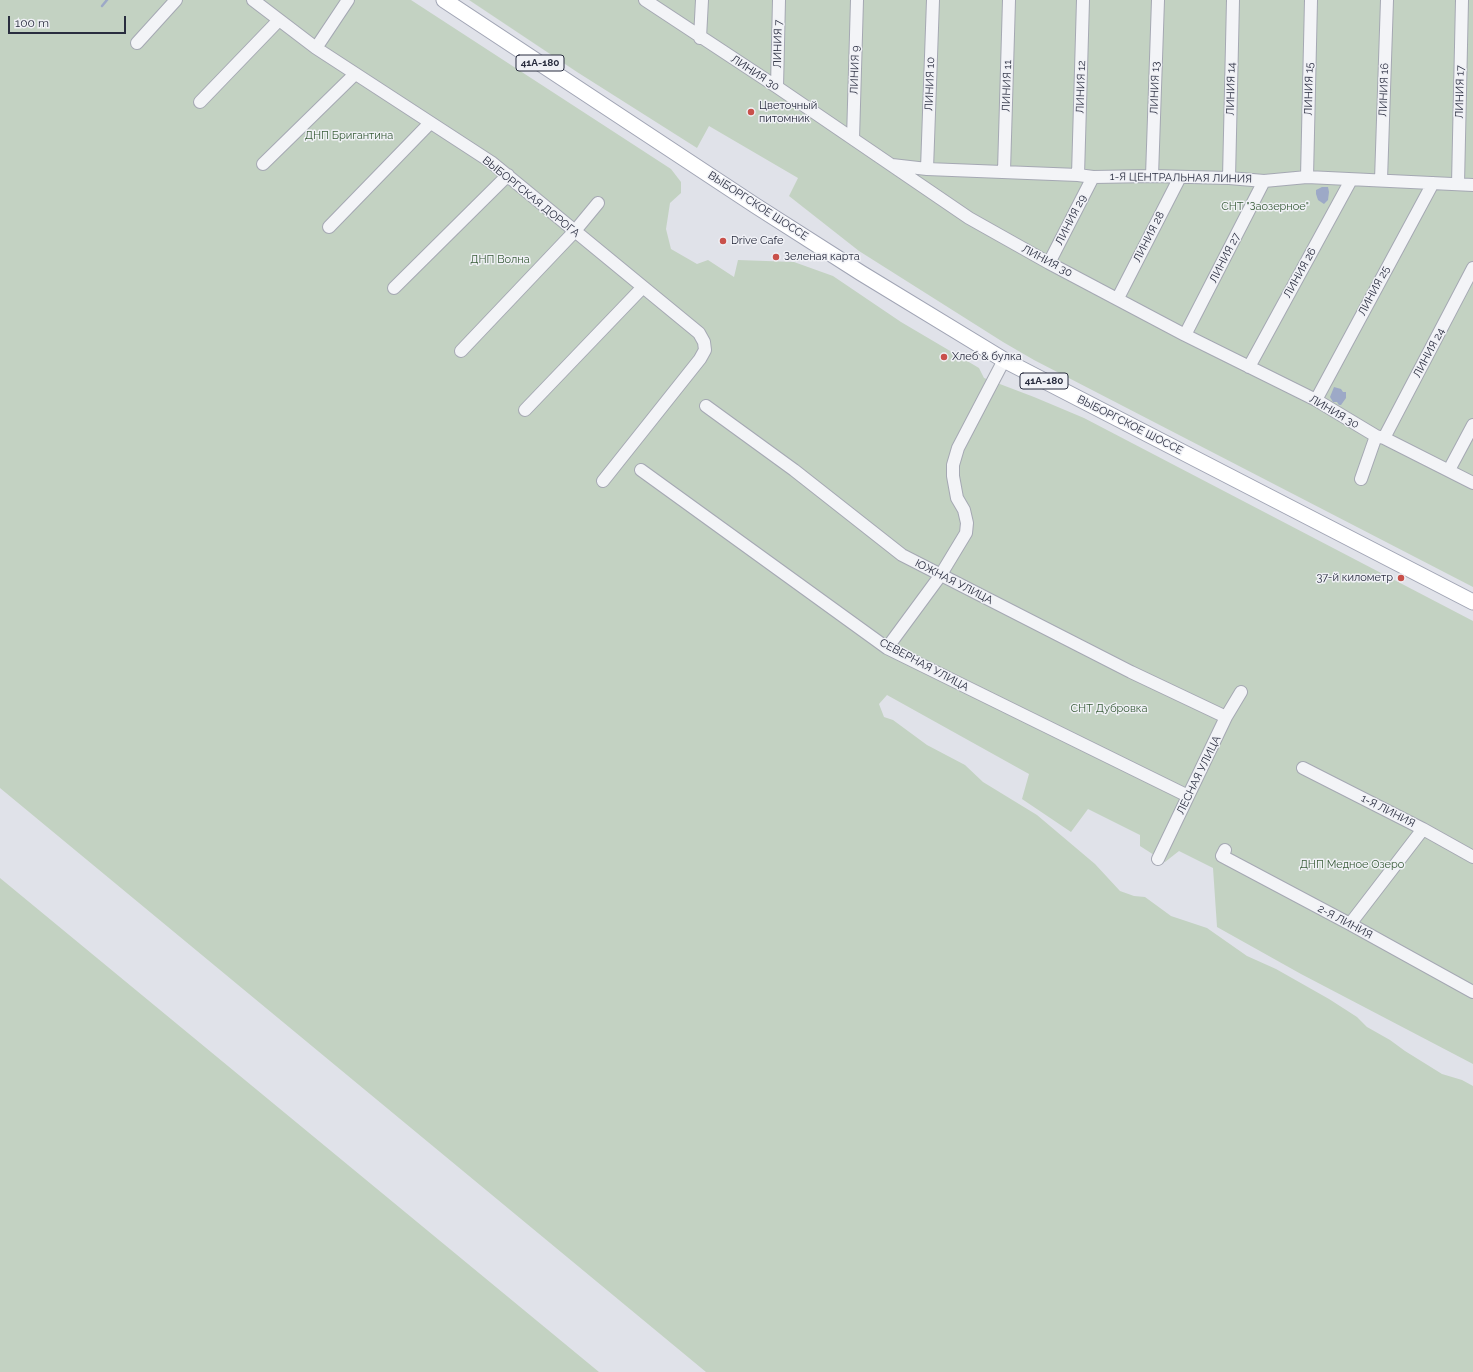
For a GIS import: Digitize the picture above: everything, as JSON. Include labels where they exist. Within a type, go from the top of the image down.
[{"type":"main road","name":"ВЫБОРГСКОЕ ШОССЕ","points":[[444,0],[861,273],[1004,360],[1473,602]]},
{"type":"street","points":[[137,43],[176,0]]},
{"type":"street","name":"ВЫБОРГСКАЯ ДОРОГА","points":[[253,0],[316,48],[491,162],[574,232],[699,333],[704,342],[705,350],[700,359],[603,481]]},
{"type":"street","points":[[316,48],[348,0]]},
{"type":"street","name":"ЛИНИЯ 30","points":[[645,0],[700,38],[777,87],[969,218],[1049,263],[1118,298],[1185,335],[1316,400],[1380,437],[1473,483]]},
{"type":"street","points":[[700,38],[702,0]]},
{"type":"street","name":"ЛИНИЯ 7","points":[[777,87],[779,0]]},
{"type":"street","name":"ЛИНИЯ 9","points":[[853,139],[857,0]]},
{"type":"street","name":"ЛИНИЯ 10","points":[[927,169],[933,0]]},
{"type":"street","name":"ЛИНИЯ 11","points":[[1004,171],[1009,0]]},
{"type":"street","name":"ЛИНИЯ 12","points":[[1078,175],[1083,0]]},
{"type":"street","name":"ЛИНИЯ 13","points":[[1152,176],[1158,0]]},
{"type":"street","name":"ЛИНИЯ 14","points":[[1229,178],[1233,0]]},
{"type":"street","name":"ЛИНИЯ 15","points":[[1307,178],[1311,0]]},
{"type":"street","name":"ЛИНИЯ 16","points":[[1381,180],[1387,0]]},
{"type":"street","name":"ЛИНИЯ 17","points":[[1458,184],[1462,0]]},
{"type":"street","points":[[200,102],[279,20]]},
{"type":"street","points":[[263,164],[355,74]]},
{"type":"street","points":[[329,227],[430,122]]},
{"type":"street","name":"1-Я ЦЕНТРАЛЬНАЯ ЛИНИЯ","points":[[888,164],[927,169],[1004,171],[1093,177],[1152,176],[1229,178],[1264,181],[1307,178],[1473,185]]},
{"type":"street","points":[[394,288],[508,175]]},
{"type":"street","name":"ЛИНИЯ 29","points":[[1049,263],[1093,177]]},
{"type":"street","name":"ЛИНИЯ 28","points":[[1118,298],[1180,177]]},
{"type":"street","name":"ЛИНИЯ 26","points":[[1249,367],[1351,180]]},
{"type":"street","name":"ЛИНИЯ 27","points":[[1185,335],[1264,181]]},
{"type":"street","name":"ЛИНИЯ 25","points":[[1316,400],[1433,183]]},
{"type":"street","points":[[461,351],[574,232],[598,204]]},
{"type":"street","name":"ЛИНИЯ 24","points":[[1361,479],[1380,437],[1473,268]]},
{"type":"street","points":[[525,410],[643,287]]},
{"type":"street","points":[[887,648],[940,576],[966,533],[967,523],[964,510],[957,498],[953,476],[954,464],[958,448],[1004,360]]},
{"type":"street","name":"ЮЖНАЯ УЛИЦА","points":[[706,406],[794,470],[902,555],[940,576],[1131,672],[1226,717]]},
{"type":"street","points":[[1449,470],[1473,425]]},
{"type":"street","name":"СЕВЕРНАЯ УЛИЦА","points":[[641,470],[887,648],[1188,796]]},
{"type":"street","name":"ЛЕСНАЯ УЛИЦА","points":[[1158,859],[1226,717],[1241,692]]},
{"type":"street","name":"1-Я ЛИНИЯ","points":[[1303,768],[1473,856]]},
{"type":"street","points":[[1350,924],[1423,829]]},
{"type":"street","name":"2-Я ЛИНИЯ","points":[[1225,850],[1222,856],[1473,992]]},
{"type":"green space","points":[[0,0],[411,0],[671,169],[681,182],[681,193],[670,203],[666,229],[671,249],[697,264],[708,260],[734,277],[738,260],[794,262],[833,276],[901,322],[979,368],[984,378],[1084,418],[1473,621],[1473,1064],[1301,974],[1217,927],[1213,868],[1179,851],[1165,862],[1140,846],[1140,835],[1088,809],[1071,832],[1022,799],[1029,774],[887,695],[879,704],[884,717],[893,720],[927,745],[965,765],[983,782],[1037,815],[1095,864],[1120,891],[1134,896],[1145,897],[1171,916],[1207,928],[1247,956],[1276,969],[1329,999],[1357,1017],[1367,1027],[1442,1074],[1462,1080],[1473,1086],[1473,1372],[706,1372],[0,788]]},
{"type":"green space","name":"СНТ \"Заозерное\"","points":[[469,0],[1473,0],[1473,587],[1034,360],[1003,342],[859,251],[789,196],[798,178],[709,126],[697,148],[577,72]]},
{"type":"green space","points":[[0,878],[599,1372],[0,1372]]},
{"type":"water","points":[[1322,187],[1328,187],[1329,192],[1328,200],[1324,204],[1318,200],[1316,194],[1316,190]]},
{"type":"water","points":[[1334,387],[1346,392],[1346,398],[1341,405],[1337,402],[1333,402],[1330,397]]},
{"type":"waterway","points":[[102,6],[107,0]]},
{"type":"place","name":"Цветочный питомник","points":[[751,112]]},
{"type":"place","name":"Drive Cafe","points":[[723,241]]},
{"type":"place","name":"Зеленая карта","points":[[776,257]]},
{"type":"place","name":"Хлеб & булка","points":[[944,357]]},
{"type":"place","name":"37-й километр","points":[[1401,578]]},
{"type":"park label","name":"ДНП Бригантина","points":[[349,136]]},
{"type":"park label","name":"ДНП Волна","points":[[500,260]]},
{"type":"park label","name":"СНТ Дубровка","points":[[1109,709]]},
{"type":"park label","name":"ДНП Медное Озеро","points":[[1352,865]]}]
